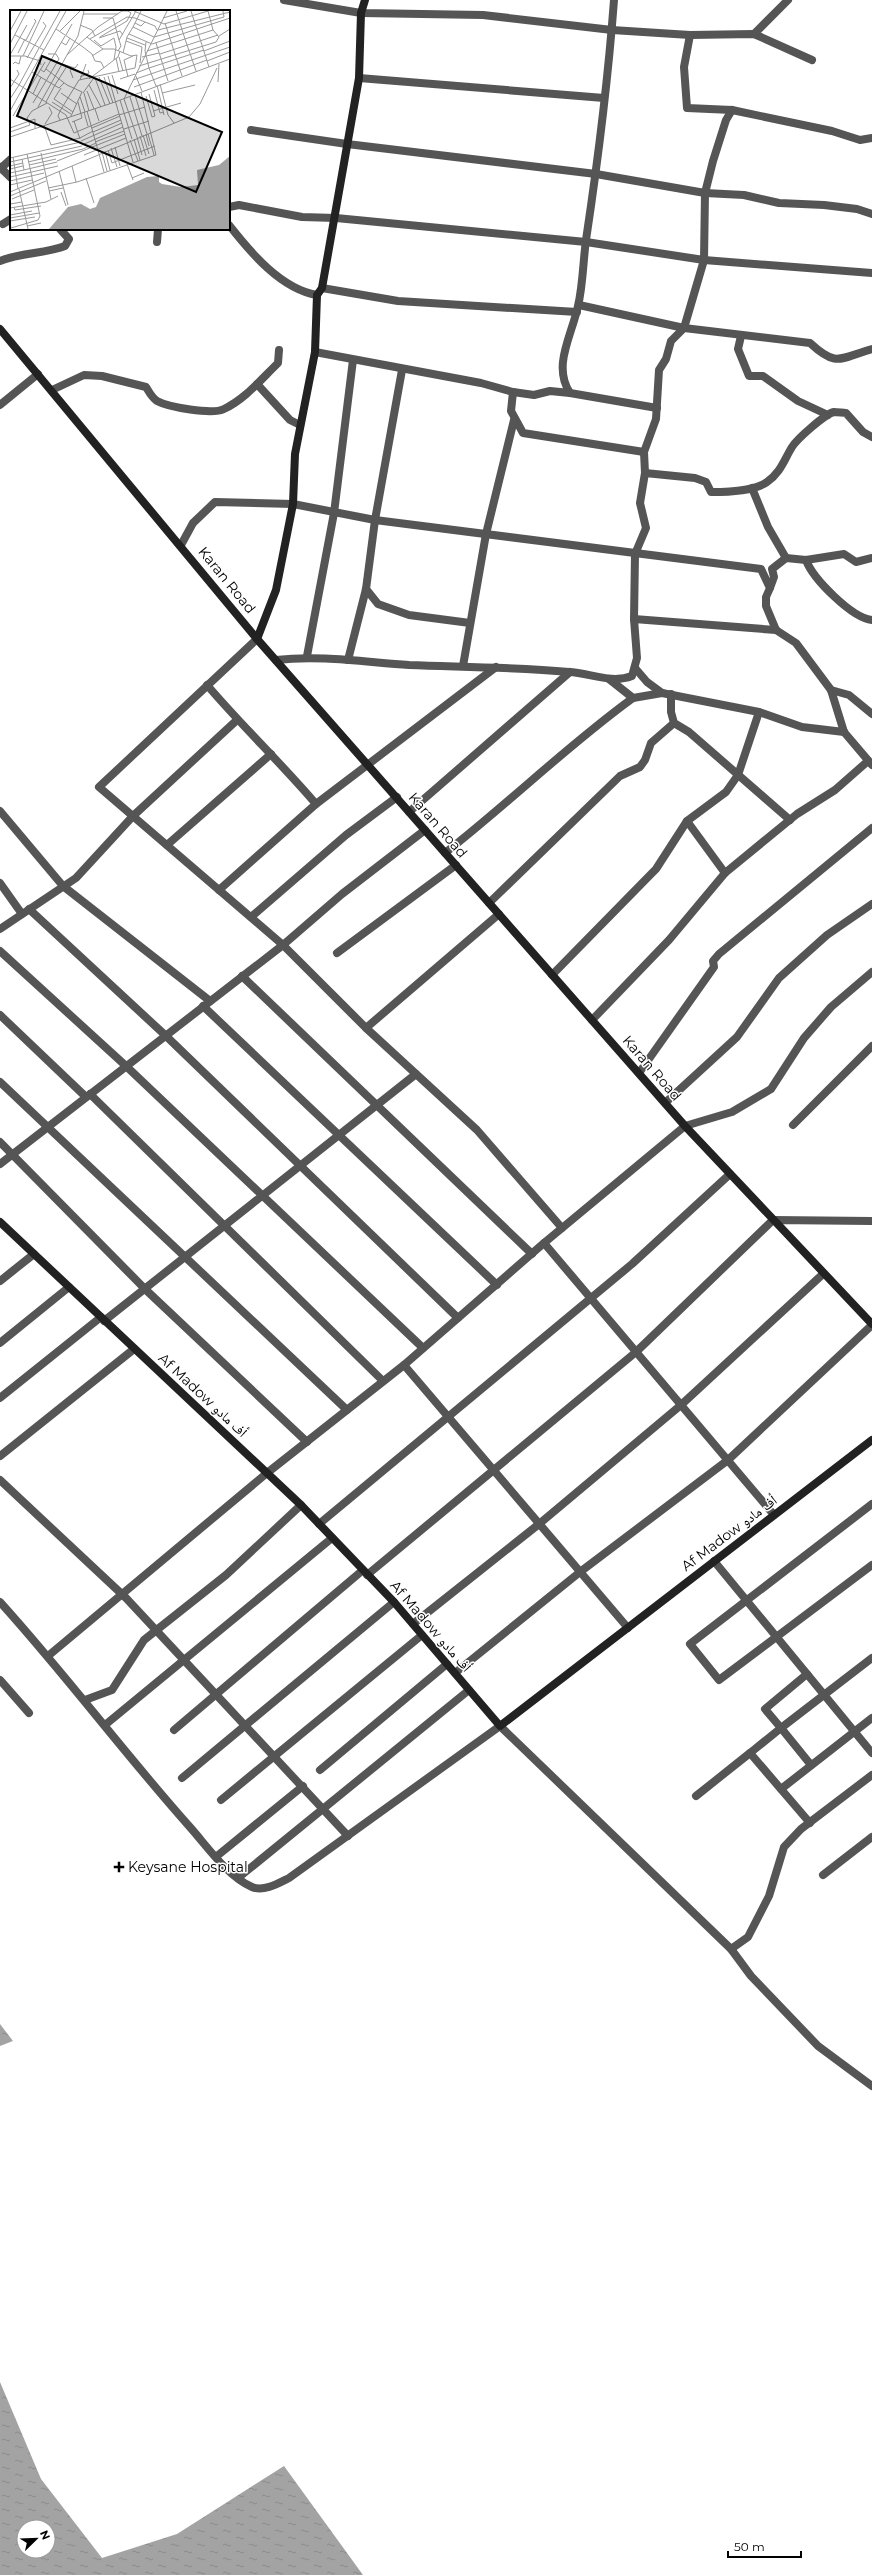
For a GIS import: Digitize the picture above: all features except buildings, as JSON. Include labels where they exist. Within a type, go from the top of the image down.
[{"type":"street","points":[[284,0],[361,13],[483,15],[612,30],[690,35],[754,34],[812,60]]},
{"type":"street","points":[[364,0],[361,13],[359,78],[336,218],[322,288],[317,295],[315,352],[295,454],[293,504],[276,590],[257,638],[99,787],[283,944],[366,1028],[477,1130],[562,1228]]},
{"type":"street","points":[[570,393],[564,384],[564,354],[578,308],[596,174],[614,0]]},
{"type":"street","points":[[754,34],[788,0]]},
{"type":"street","points":[[690,35],[684,67],[686,108],[732,110],[832,131],[860,140],[872,138]]},
{"type":"street","points":[[359,78],[604,98]]},
{"type":"street","points":[[276,660],[307,656],[348,660],[570,672],[609,679],[624,679],[632,676],[637,658],[634,619],[635,554],[646,528],[640,503],[644,473],[644,452],[656,419],[659,370],[666,359],[672,341],[684,328],[704,260],[705,193],[712,161],[726,120],[732,110]]},
{"type":"street","points":[[251,130],[347,144],[596,174],[705,193],[744,195],[779,203],[824,205],[872,214]]},
{"type":"street","points":[[10,160],[0,168],[10,177]]},
{"type":"street","points":[[230,207],[239,205],[302,217],[336,218],[586,242],[704,260],[872,272]]},
{"type":"street","points":[[3,224],[10,220]]},
{"type":"street","points":[[230,226],[258,261],[295,288],[304,293],[317,295]]},
{"type":"street","points":[[0,261],[29,252],[48,253],[65,246],[69,239],[61,230]]},
{"type":"street","points":[[157,242],[158,230]]},
{"type":"street","points":[[322,288],[398,301],[578,308],[684,328],[741,336],[810,343],[824,356],[836,360],[872,349]]},
{"type":"street","name":"Karan Road","points":[[0,329],[257,638],[368,763],[409,812],[665,1103],[823,1274],[872,1324]]},
{"type":"street","points":[[741,336],[738,349],[749,376],[763,376],[798,401],[828,415]]},
{"type":"street","points":[[52,390],[84,375],[102,376],[146,387],[153,398],[162,403],[204,411],[223,410],[241,400],[278,363],[279,350]]},
{"type":"street","points":[[315,352],[402,370],[481,383],[513,392],[534,395],[550,391],[570,393],[657,408]]},
{"type":"street","points":[[307,656],[334,513],[353,360]]},
{"type":"street","points":[[348,660],[366,589],[375,520],[402,370]]},
{"type":"street","points":[[0,405],[38,374]]},
{"type":"street","points":[[257,384],[290,420],[300,425]]},
{"type":"street","points":[[513,392],[511,411],[514,420],[523,433],[644,452]]},
{"type":"street","points":[[644,473],[695,478],[706,482],[711,492],[726,492],[752,488],[766,483],[775,476],[784,465],[793,446],[828,415],[834,412],[846,413],[863,432],[872,437]]},
{"type":"street","points":[[463,666],[486,534],[514,420]]},
{"type":"street","points":[[752,488],[768,527],[786,558]]},
{"type":"street","points":[[181,545],[193,523],[214,502],[293,504],[375,520],[761,569],[770,588]]},
{"type":"street","points":[[776,630],[766,606],[766,597],[774,577],[772,569],[786,558],[806,560],[844,554],[856,562],[872,558]]},
{"type":"street","points":[[806,560],[810,571],[855,614],[872,620]]},
{"type":"street","points":[[366,589],[378,604],[409,615],[470,623]]},
{"type":"street","points":[[592,1020],[669,940],[725,873],[790,820],[835,790],[870,763],[844,732],[831,690],[796,643],[776,630],[634,619]]},
{"type":"street","points":[[219,890],[316,804],[496,667]]},
{"type":"street","points":[[635,668],[647,682],[662,692],[759,712],[802,727],[844,732]]},
{"type":"street","points":[[409,812],[570,672]]},
{"type":"street","points":[[609,679],[634,698]]},
{"type":"street","points":[[207,685],[237,720],[271,754],[316,804]]},
{"type":"street","points":[[831,690],[848,695],[872,714]]},
{"type":"street","points":[[445,853],[480,826],[582,736],[634,698],[662,692]]},
{"type":"street","points":[[671,694],[671,712],[674,723],[689,732],[790,820]]},
{"type":"street","points":[[552,975],[656,869],[687,821],[726,792],[738,775],[759,712]]},
{"type":"street","points":[[0,929],[76,878],[133,816],[237,720]]},
{"type":"street","points":[[489,903],[620,776],[640,767],[645,760],[651,743],[674,723]]},
{"type":"street","points":[[167,845],[271,754]]},
{"type":"street","points":[[251,917],[346,835],[397,797]]},
{"type":"street","points":[[0,811],[63,886],[210,1000]]},
{"type":"street","points":[[687,821],[725,873]]},
{"type":"street","points":[[639,1073],[714,967],[713,961],[719,954],[872,828]]},
{"type":"street","points":[[0,1164],[204,1006],[283,944],[342,894],[426,830]]},
{"type":"street","points":[[336,953],[456,865]]},
{"type":"street","points":[[0,883],[26,911],[166,1035],[458,1318]]},
{"type":"street","points":[[665,1103],[737,1036],[779,978],[827,934],[872,904]]},
{"type":"street","points":[[366,1028],[499,914]]},
{"type":"street","points":[[0,950],[126,1066],[423,1348]]},
{"type":"street","points":[[48,1656],[267,1473],[404,1365],[544,1243],[686,1126],[732,1112],[771,1089],[804,1038],[831,1007],[872,972]]},
{"type":"street","points":[[242,976],[532,1254]]},
{"type":"street","points":[[204,1006],[496,1285]]},
{"type":"street","points":[[0,1015],[88,1095],[383,1381]]},
{"type":"street","points":[[793,1125],[872,1046]]},
{"type":"street","points":[[0,1398],[145,1288],[416,1074]]},
{"type":"street","points":[[0,1082],[347,1410]]},
{"type":"street","points":[[0,1142],[145,1288],[306,1442]]},
{"type":"street","points":[[319,1524],[590,1297],[632,1264],[730,1174]]},
{"type":"street","points":[[174,1730],[216,1693],[494,1470],[636,1352],[773,1220],[872,1221]]},
{"type":"street","name":"Af Madow أف مادو","points":[[1,1224],[301,1505],[394,1602],[500,1726],[872,1440]]},
{"type":"street","points":[[544,1243],[774,1515]]},
{"type":"street","points":[[0,1281],[34,1254]]},
{"type":"street","points":[[413,1624],[539,1524],[681,1405],[823,1274]]},
{"type":"street","points":[[0,1343],[69,1287]]},
{"type":"street","points":[[455,1673],[580,1572],[728,1460],[872,1324]]},
{"type":"street","points":[[0,1456],[134,1349]]},
{"type":"street","points":[[404,1365],[628,1628]]},
{"type":"street","points":[[0,1480],[122,1594],[246,1724],[348,1836]]},
{"type":"street","points":[[872,1504],[690,1644],[719,1680],[872,1565]]},
{"type":"street","points":[[85,1700],[112,1690],[144,1640],[226,1575],[301,1505]]},
{"type":"street","points":[[105,1725],[186,1661],[332,1538]]},
{"type":"street","points":[[714,1561],[872,1753]]},
{"type":"street","points":[[0,1602],[85,1700],[150,1782],[238,1878],[253,1887],[264,1888],[278,1884],[348,1836],[500,1726],[731,1949],[751,1976],[818,2046],[872,2086]]},
{"type":"street","points":[[182,1778],[394,1602]]},
{"type":"street","points":[[221,1800],[422,1635]]},
{"type":"street","points":[[696,1796],[824,1694],[872,1658]]},
{"type":"street","points":[[320,1770],[447,1664]]},
{"type":"street","points":[[807,1674],[765,1709],[811,1765]]},
{"type":"street","points":[[0,1680],[29,1713]]},
{"type":"street","points":[[238,1878],[469,1690]]},
{"type":"street","points":[[781,1789],[872,1718]]},
{"type":"street","points":[[750,1753],[810,1824]]},
{"type":"street","points":[[731,1949],[748,1937],[769,1896],[784,1847],[801,1828],[810,1824],[872,1775]]},
{"type":"street","points":[[217,1856],[303,1786]]},
{"type":"street","points":[[823,1875],[872,1837]]},
{"type":"water","points":[[0,2024],[13,2041],[0,2046]]},
{"type":"water","points":[[0,2382],[41,2479],[102,2558],[177,2534],[284,2466],[363,2575],[0,2575]]},
{"type":"place","name":"Keysane Hospital","points":[[119,1867]]}]
